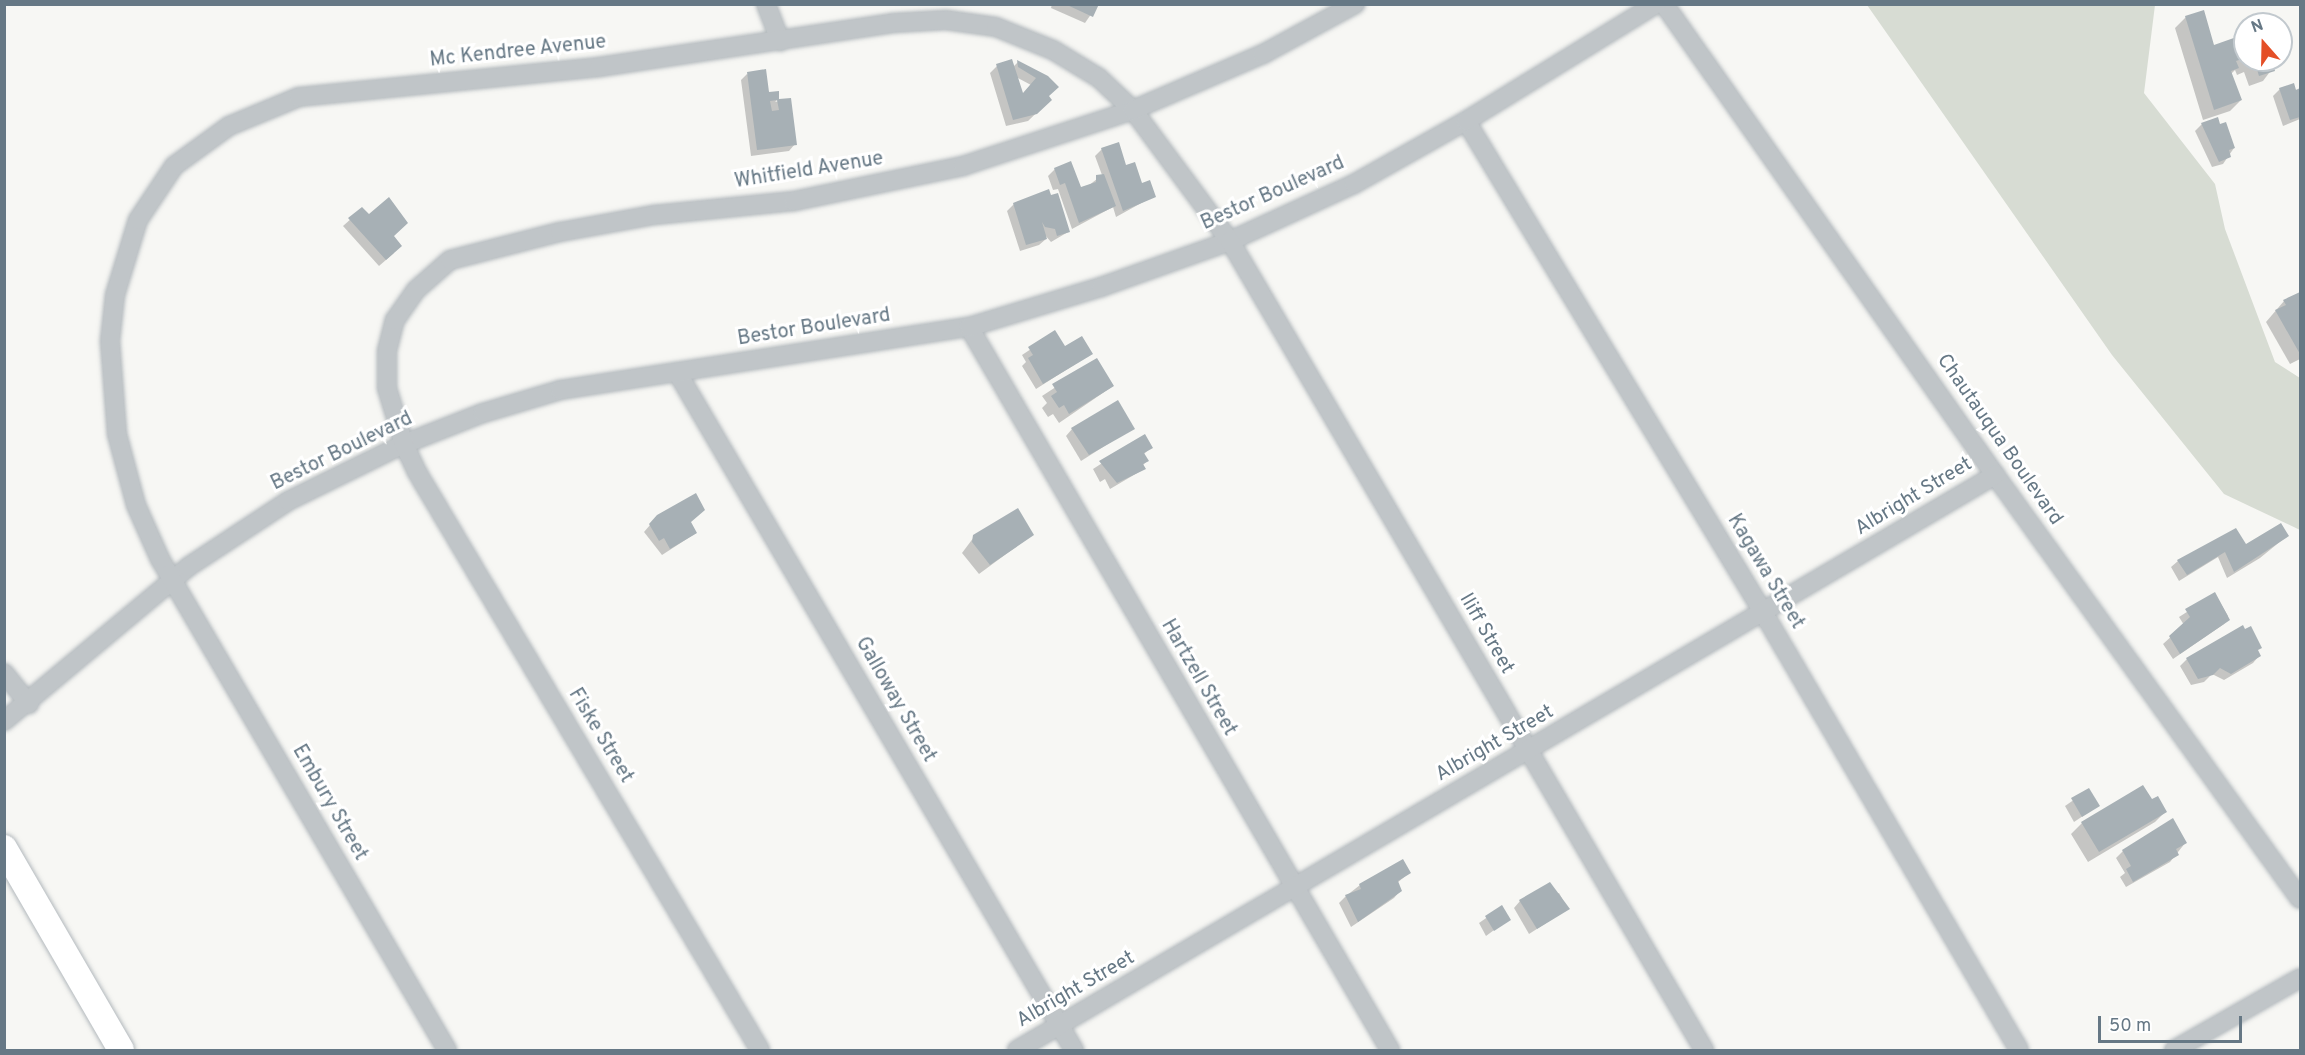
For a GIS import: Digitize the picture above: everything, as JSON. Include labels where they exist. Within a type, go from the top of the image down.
[{"type":"street","points":[[766,4],[780,41]]},
{"type":"street","name":"Whitfield Avenue","points":[[404,444],[387,387],[387,351],[395,320],[416,290],[450,260],[560,232],[654,215],[794,201],[963,166],[1133,110],[1263,54],[1355,4]]},
{"type":"street","name":"Bestor Boulevard","points":[[4,721],[29,704],[172,579],[288,501],[404,444],[483,413],[560,390],[969,327],[1101,287],[1230,241],[1354,183],[1467,121],[1656,4]]},
{"type":"street","name":"Chautauqua Boulevard","points":[[1664,4],[1995,475],[2301,898]]},
{"type":"street","name":"Mc Kendree Avenue","points":[[172,579],[136,505],[117,434],[110,341],[115,295],[138,220],[174,166],[229,126],[299,97],[599,67],[893,23],[946,20],[996,27],[1053,50],[1099,78],[1133,110],[1230,241]]},
{"type":"street","name":"Kagawa Street","points":[[1467,121],[1763,612],[2019,1050]]},
{"type":"street","name":"Iliff Street","points":[[1230,241],[1527,752],[1704,1050]]},
{"type":"street","name":"Hartzell Street","points":[[969,327],[1390,1050]]},
{"type":"street","name":"Galloway Street","points":[[677,372],[1074,1050]]},
{"type":"street","name":"Fiske Street","points":[[404,444],[760,1050]]},
{"type":"street","name":"Albright Street","points":[[1017,1050],[1995,475]]},
{"type":"street","name":"Embury Street","points":[[172,579],[447,1050]]},
{"type":"street","points":[[4,673],[29,704]]},
{"type":"street","points":[[4,848],[121,1050]]},
{"type":"street","points":[[2174,1050],[2301,978]]},
{"type":"shaded area","points":[[1867,5],[2155,5],[2144,93],[2215,184],[2225,229],[2275,362],[2300,378],[2300,530],[2224,494],[2112,355]]},
{"type":"building","points":[[1065,4],[1099,4],[1093,17]]},
{"type":"building","points":[[2204,10],[2214,45],[2233,38],[2233,70],[2231,71],[2242,100],[2214,110],[2185,16]]},
{"type":"building","points":[[1012,59],[1023,93],[1036,78],[1018,67],[1017,60],[1048,76],[1059,87],[1049,96],[1052,100],[1037,114],[1013,120],[996,64]]},
{"type":"building","points":[[766,69],[769,92],[779,91],[779,99],[791,98],[797,145],[757,150],[747,72]],"holes":[[[777,100],[779,110],[772,111],[770,101]]]},
{"type":"building","points":[[2258,72],[2272,72],[2259,76]]},
{"type":"building","points":[[2294,83],[2296,90],[2300,88],[2300,117],[2290,120],[2279,88]]},
{"type":"building","points":[[2218,117],[2220,124],[2226,122],[2235,148],[2229,150],[2231,157],[2219,162],[2201,123]]},
{"type":"building","points":[[1119,142],[1126,165],[1135,162],[1142,183],[1150,180],[1156,197],[1123,211],[1101,148]]},
{"type":"building","points":[[1071,161],[1081,187],[1096,182],[1096,175],[1104,174],[1116,206],[1079,223],[1065,183],[1060,185],[1054,168]]},
{"type":"building","points":[[1049,189],[1051,195],[1058,193],[1070,232],[1057,236],[1055,229],[1045,227],[1042,222],[1047,239],[1026,245],[1013,203]]},
{"type":"building","points":[[389,197],[408,223],[394,236],[402,246],[386,260],[348,218],[362,207],[369,214]]},
{"type":"building","points":[[2300,292],[2300,354],[2275,310],[2286,305],[2283,300]]},
{"type":"building","points":[[1055,330],[1065,346],[1082,336],[1093,354],[1043,384],[1028,358],[1033,355],[1028,347]]},
{"type":"building","points":[[1097,358],[1114,386],[1069,414],[1064,405],[1059,408],[1051,396],[1057,392],[1052,384]]},
{"type":"building","points":[[1118,400],[1135,429],[1089,455],[1071,428]]},
{"type":"building","points":[[1145,434],[1153,448],[1144,453],[1149,461],[1143,464],[1146,469],[1117,483],[1099,461]]},
{"type":"building","points":[[696,493],[705,510],[691,522],[697,533],[670,549],[664,538],[659,541],[649,524],[657,515]]},
{"type":"building","points":[[1018,508],[1034,535],[990,565],[972,542],[973,535]]},
{"type":"building","points":[[2281,523],[2289,536],[2234,572],[2225,552],[2187,575],[2177,560],[2236,528],[2246,544]]},
{"type":"building","points":[[2215,592],[2230,620],[2180,654],[2169,636],[2190,617],[2185,609]]},
{"type":"building","points":[[2243,625],[2245,629],[2251,626],[2262,648],[2258,650],[2261,656],[2231,674],[2220,668],[2213,675],[2198,679],[2186,658]]},
{"type":"building","points":[[2143,785],[2152,799],[2158,796],[2167,812],[2099,852],[2081,822]]},
{"type":"building","points":[[2089,788],[2100,806],[2082,817],[2071,798]]},
{"type":"building","points":[[2173,818],[2187,843],[2176,849],[2179,855],[2133,882],[2126,869],[2131,866],[2122,850]]},
{"type":"building","points":[[1403,859],[1411,873],[1398,881],[1402,891],[1358,922],[1345,895],[1361,889],[1359,884]]},
{"type":"building","points":[[1550,882],[1570,909],[1537,929],[1519,900]]},
{"type":"building","points":[[1502,905],[1511,920],[1494,931],[1485,916]]}]
